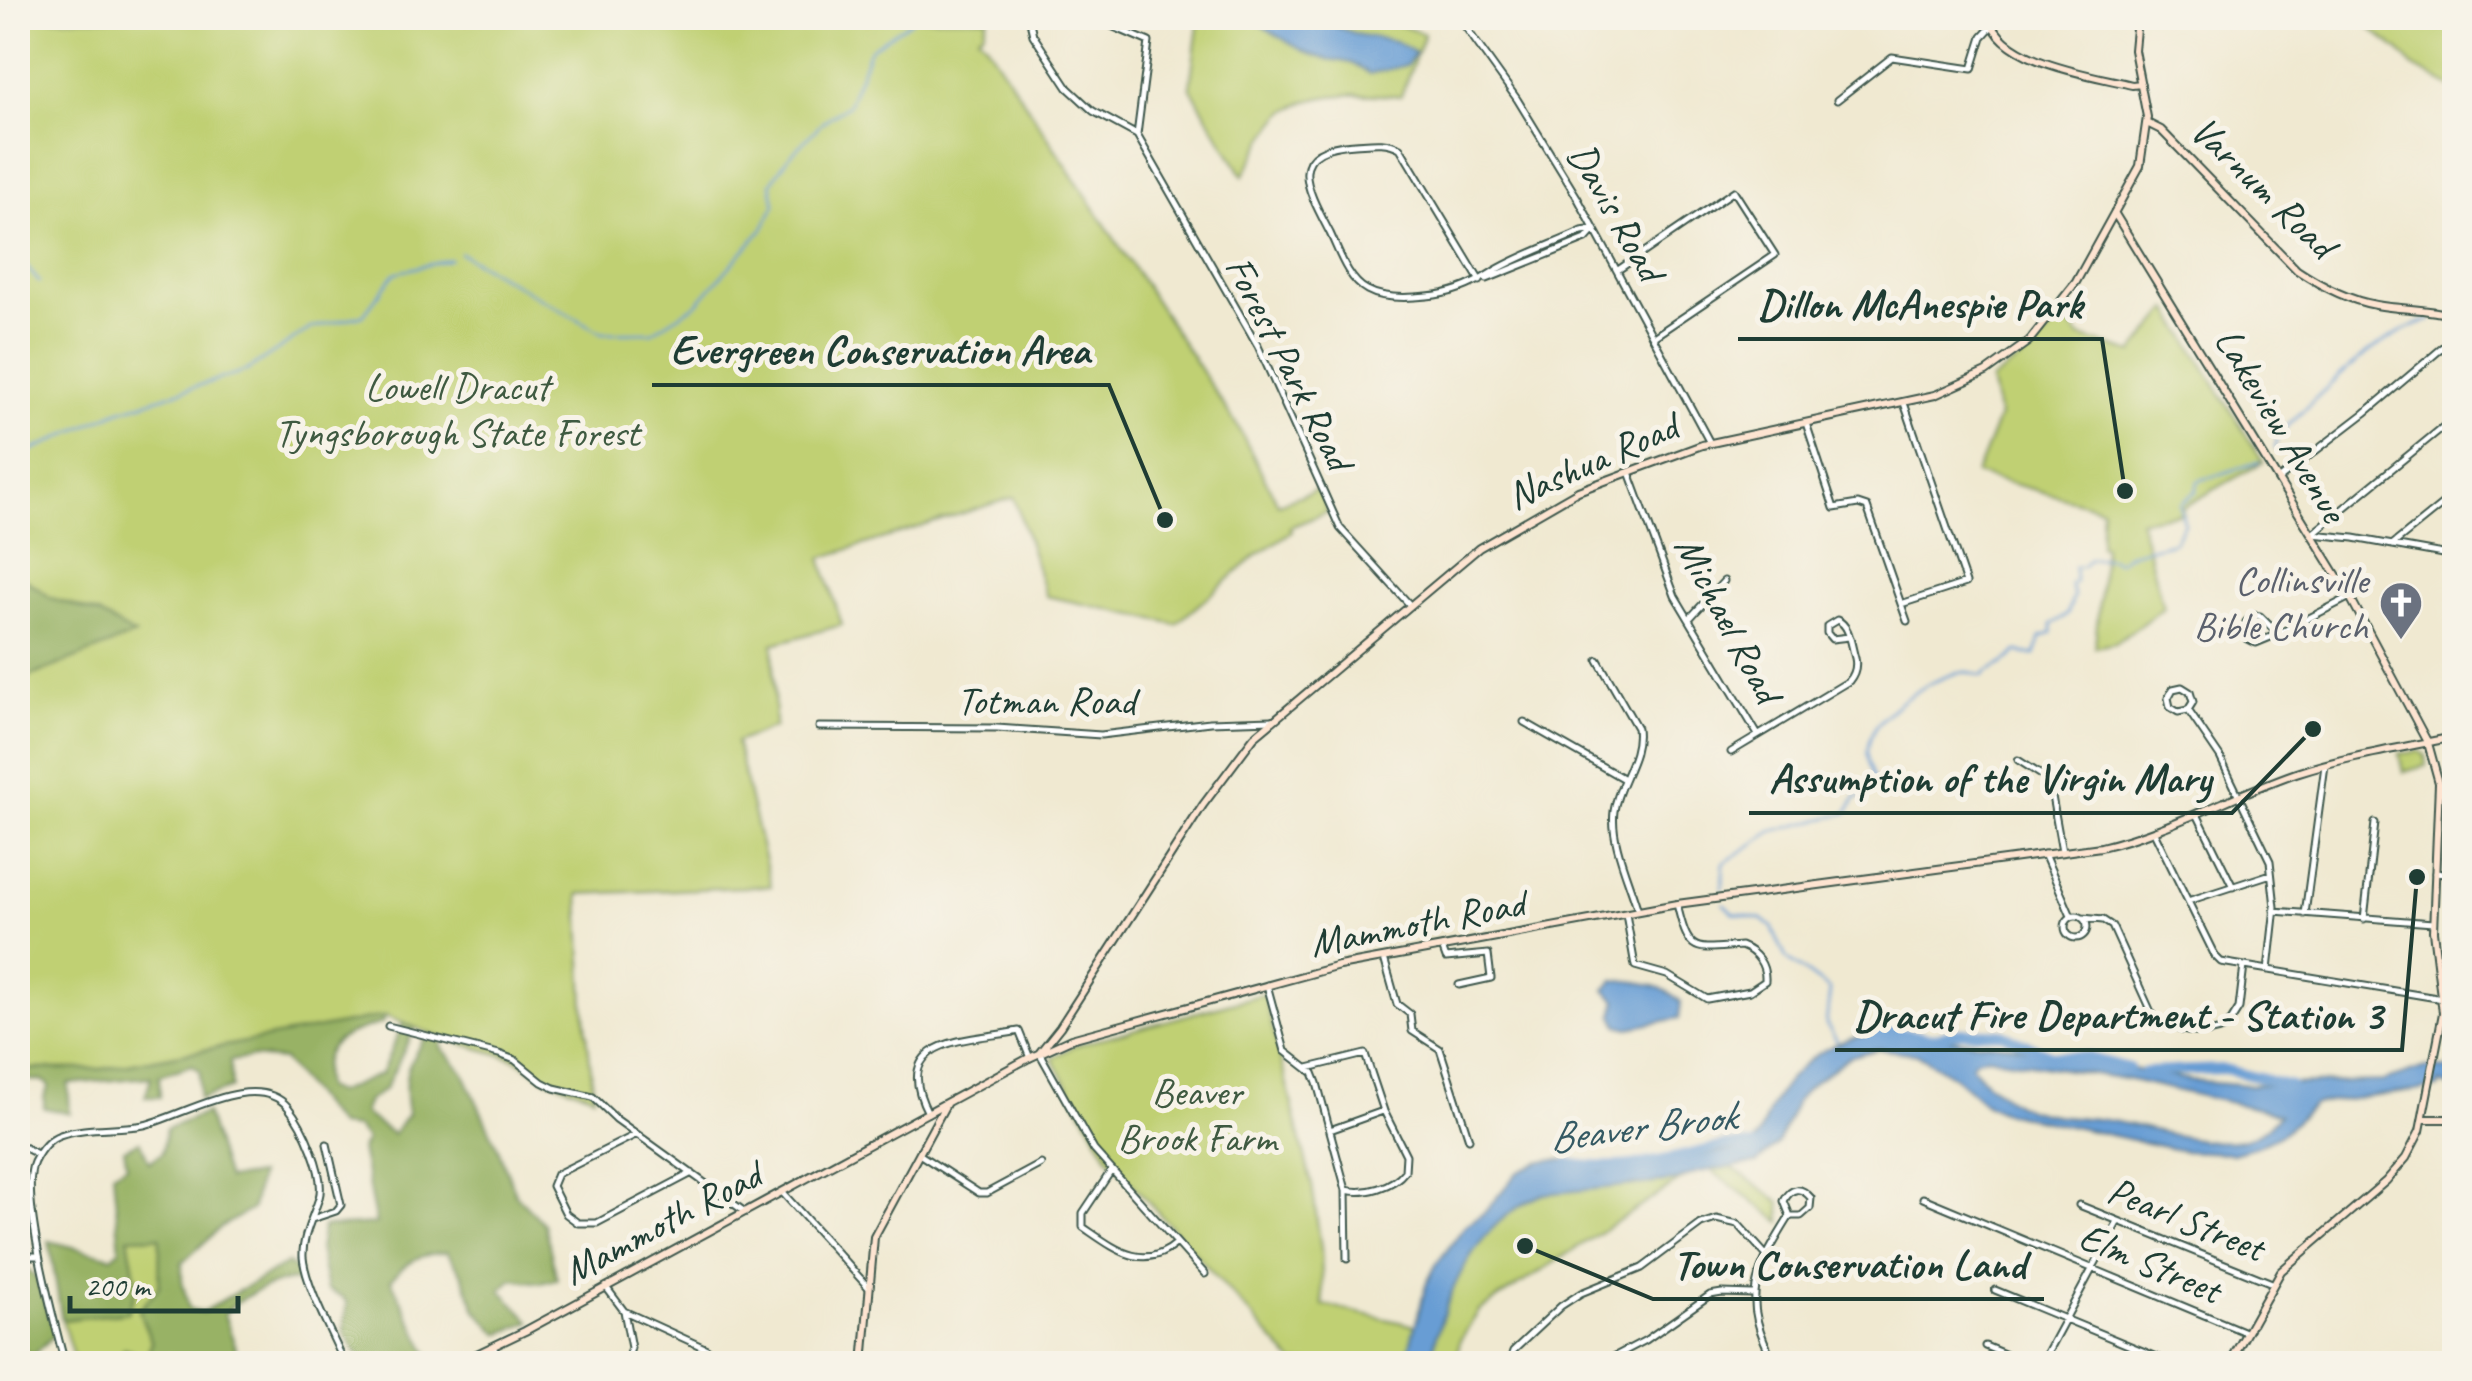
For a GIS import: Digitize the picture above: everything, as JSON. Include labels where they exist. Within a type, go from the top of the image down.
[{"type":"main road","name":"Nashua Road","points":[[1040,1052],[1218,783],[1254,737],[1409,604],[1493,538],[1578,492],[1710,443],[1904,403],[1962,384],[2029,342],[2060,305],[2116,214],[2140,166],[2147,123],[2134,50],[2136,21]]},
{"type":"main road","points":[[1991,22],[2006,44],[2030,57],[2132,85],[2141,84]]},
{"type":"main road","name":"Varnum Road","points":[[2147,123],[2161,130],[2297,270],[2312,280],[2347,298],[2454,316]]},
{"type":"main road","name":"Lakeview Avenue","points":[[2116,214],[2350,597],[2428,742],[2437,767],[2433,923],[2443,1001],[2424,1119],[2412,1149],[2392,1175],[2292,1259],[2272,1283],[2229,1364]]},
{"type":"main road","name":"Mammoth Road","points":[[456,1364],[606,1288],[1040,1052],[1071,1040],[1268,985],[1442,947],[1676,904],[2101,847],[2154,832],[2238,796],[2325,766],[2454,737]]},
{"type":"main road","points":[[2439,794],[2454,766]]},
{"type":"main road","points":[[863,1364],[874,1237],[947,1102]]},
{"type":"main road","points":[[2424,1119],[2454,1119]]},
{"type":"main road","points":[[915,1120],[928,1122],[932,1128]]},
{"type":"street","points":[[1029,18],[1033,35],[1068,88],[1093,111],[1137,135],[1148,42],[1093,18]]},
{"type":"street","name":"Davis Road","points":[[1458,18],[1526,114],[1618,270],[1710,443]]},
{"type":"street","points":[[1837,100],[1892,57],[1972,69],[1991,22],[1959,18]]},
{"type":"street","points":[[2112,18],[2136,21]]},
{"type":"street","name":"Forest Park Road","points":[[1137,135],[1258,346],[1340,528],[1409,604]]},
{"type":"street","points":[[1482,280],[1400,148],[1383,142],[1336,145],[1323,148],[1312,157],[1306,174],[1308,192],[1352,276],[1362,287],[1378,294],[1424,296],[1450,292],[1492,278],[1586,239],[1594,230]]},
{"type":"street","points":[[1618,270],[1734,191],[1776,255],[1654,337]]},
{"type":"street","points":[[2280,479],[2365,414],[2454,338]]},
{"type":"street","points":[[1901,604],[1966,583],[1904,403]]},
{"type":"street","points":[[2312,534],[2454,418]]},
{"type":"street","points":[[1806,423],[1834,508],[1856,504],[1867,507],[1907,620]]},
{"type":"street","name":"Michael Road","points":[[1629,472],[1673,590],[1758,736]]},
{"type":"street","points":[[2392,545],[2454,495]]},
{"type":"street","points":[[2312,534],[2454,556]]},
{"type":"street","points":[[1689,620],[1724,581]]},
{"type":"street","points":[[2278,634],[2260,616],[2253,615],[2246,622],[2248,638],[2256,643],[2278,634],[2350,597]]},
{"type":"street","points":[[1731,752],[1850,679],[1856,664],[1849,638],[1842,622],[1828,624],[1830,638],[1849,638]]},
{"type":"street","points":[[1598,660],[1637,728],[1639,739],[1614,814],[1638,912]]},
{"type":"street","points":[[2180,687],[2190,692],[2193,700],[2188,710],[2178,712],[2170,707],[2172,691],[2180,687]]},
{"type":"street","points":[[2188,710],[2218,754],[2268,856],[2274,911],[2268,970]]},
{"type":"street","name":"Totman Road","points":[[819,727],[997,728],[1101,735],[1210,722],[1273,720]]},
{"type":"street","points":[[1524,722],[1624,779]]},
{"type":"street","points":[[2018,760],[2050,785],[2062,852]]},
{"type":"street","points":[[2305,914],[2325,766]]},
{"type":"street","points":[[2198,814],[2232,886]]},
{"type":"street","points":[[2364,919],[2375,823]]},
{"type":"street","points":[[2154,832],[2221,962],[2454,1006]]},
{"type":"street","points":[[2044,854],[2071,916]]},
{"type":"street","points":[[2435,873],[2454,875]]},
{"type":"street","points":[[2188,900],[2272,874]]},
{"type":"street","points":[[1626,914],[1635,966],[1667,974],[1707,999],[1750,991],[1765,981],[1764,967],[1747,948],[1708,950],[1691,942],[1684,934],[1676,904]]},
{"type":"street","points":[[2274,911],[2433,923]]},
{"type":"street","points":[[2071,916],[2104,920],[2112,926],[2151,1012],[2160,1021],[2205,1033],[2224,1030],[2238,1013],[2244,966]]},
{"type":"street","points":[[2071,916],[2065,930],[2076,938],[2087,931],[2083,918]]},
{"type":"street","points":[[1442,947],[1446,958],[1488,954],[1491,978],[1458,985]]},
{"type":"street","points":[[1384,958],[1396,1004],[1410,1014],[1412,1031],[1440,1050],[1469,1139]]},
{"type":"street","points":[[1268,985],[1285,1051],[1308,1068],[1317,1083],[1346,1190],[1348,1259]]},
{"type":"street","points":[[388,1026],[515,1060],[542,1082],[593,1098],[745,1212]]},
{"type":"street","points":[[928,1113],[916,1088],[918,1074],[922,1061],[938,1045],[1019,1031],[1030,1058]]},
{"type":"street","points":[[1040,1052],[1094,1150],[1205,1274]]},
{"type":"street","points":[[1308,1068],[1365,1054],[1384,1110],[1406,1156],[1405,1171],[1394,1182],[1370,1190],[1346,1190]]},
{"type":"street","points":[[66,1364],[40,1256],[30,1180],[38,1154],[61,1134],[149,1124],[218,1099],[266,1094],[288,1107],[318,1169],[320,1194],[304,1241],[306,1272],[345,1364]]},
{"type":"street","points":[[1330,1130],[1384,1110]]},
{"type":"street","points":[[637,1134],[557,1174],[552,1186],[566,1214],[578,1223],[597,1224],[692,1173]]},
{"type":"street","points":[[18,1144],[38,1154]]},
{"type":"street","points":[[312,1219],[336,1211],[342,1202],[328,1144]]},
{"type":"street","points":[[919,1154],[979,1193],[988,1193],[1040,1164]]},
{"type":"street","points":[[1112,1171],[1083,1213],[1083,1227],[1126,1256],[1161,1254],[1176,1243]]},
{"type":"street","points":[[1796,1188],[1804,1190],[1811,1198],[1810,1208],[1801,1216],[1790,1216],[1784,1201],[1788,1193],[1796,1188]]},
{"type":"street","points":[[782,1192],[868,1288]]},
{"type":"street","name":"Elm Street","points":[[1923,1198],[2245,1332]]},
{"type":"street","name":"Pearl Street","points":[[2079,1205],[2272,1283]]},
{"type":"street","points":[[1775,1364],[1754,1313],[1753,1294],[1766,1255],[1790,1216]]},
{"type":"street","points":[[1509,1364],[1512,1351],[1562,1306],[1592,1288],[1642,1268],[1701,1224],[1716,1218],[1738,1224],[1766,1255]]},
{"type":"street","points":[[2041,1364],[2118,1221]]},
{"type":"street","points":[[18,1256],[40,1256]]},
{"type":"street","points":[[606,1288],[624,1311],[631,1348],[626,1364]]},
{"type":"street","points":[[1995,1290],[2174,1364]]},
{"type":"street","points":[[1600,1364],[1637,1346],[1710,1296],[1722,1292],[1753,1294]]},
{"type":"street","points":[[624,1311],[707,1349],[716,1364]]},
{"type":"street","points":[[1985,1346],[2028,1364]]},
{"type":"street","points":[[493,1347],[502,1364]]},
{"type":"green space","name":"Lowell Dracut Tyngsborough State Forest","points":[[18,18],[988,18],[978,36],[1238,427],[1278,504],[1318,489],[1328,512],[1290,527],[1292,531],[1257,555],[1176,624],[1046,596],[1014,497],[821,558],[842,625],[773,644],[775,727],[736,742],[771,886],[579,894],[584,1007],[594,1096],[546,1079],[516,1059],[442,1038],[385,1016],[102,1069],[18,1069],[18,681],[134,635],[98,614],[51,598],[18,574]]},
{"type":"green space","points":[[1199,18],[1380,18],[1424,34],[1401,96],[1342,95],[1300,104],[1276,123],[1243,176],[1190,87]]},
{"type":"green space","points":[[2357,18],[2454,18],[2454,89],[2412,66],[2402,53]]},
{"type":"green space","points":[[2169,309],[2263,462],[2182,508],[2183,513],[2140,520],[2163,608],[2116,643],[2095,647],[2104,546],[2100,546],[2102,508],[1976,474],[1999,417],[1991,381],[2027,355],[2062,318],[2080,337],[2133,353]]},
{"type":"green space","points":[[18,574],[51,598],[98,614],[135,635],[18,681]]},
{"type":"green space","points":[[2419,751],[2425,755],[2426,766],[2403,772],[2399,754]]},
{"type":"green space","name":"Beaver Brook Farm","points":[[1264,994],[1312,1185],[1321,1248],[1323,1305],[1434,1330],[1422,1363],[1294,1363],[1109,1158],[1052,1058],[1074,1046]]},
{"type":"green space","points":[[385,1016],[382,1023],[344,1037],[329,1050],[325,1059],[325,1088],[336,1093],[381,1074],[403,1023],[415,1028],[385,1089],[368,1101],[363,1113],[393,1134],[408,1114],[406,1080],[415,1053],[429,1033],[442,1038],[441,1047],[463,1072],[516,1195],[544,1224],[557,1279],[541,1283],[512,1279],[501,1290],[531,1322],[499,1334],[476,1310],[462,1274],[447,1252],[422,1256],[403,1267],[391,1280],[433,1363],[363,1363],[344,1332],[347,1302],[327,1290],[319,1249],[323,1227],[376,1224],[361,1149],[366,1140],[357,1128],[338,1126],[283,1060],[253,1057],[230,1061],[232,1088],[199,1099],[200,1071],[192,1065],[159,1076],[160,1097],[145,1097],[151,1077],[68,1084],[70,1113],[44,1108],[49,1086],[43,1081],[18,1079],[18,1069],[102,1069]]},
{"type":"green space","points":[[206,1113],[227,1179],[259,1175],[252,1209],[221,1227],[182,1263],[189,1309],[204,1312],[287,1263],[299,1271],[300,1284],[295,1280],[266,1287],[224,1314],[241,1363],[116,1363],[125,1348],[145,1358],[152,1343],[139,1311],[159,1286],[160,1237],[128,1238],[137,1287],[127,1312],[62,1320],[49,1241],[112,1257],[120,1250],[113,1173],[127,1165],[124,1149],[140,1141],[149,1162],[162,1153],[166,1129]]},
{"type":"green space","points":[[1713,1154],[1780,1202],[1781,1222],[1704,1165],[1479,1311],[1460,1340],[1456,1363],[1429,1364],[1455,1270],[1487,1222],[1546,1174],[1622,1175]]},
{"type":"green space","points":[[160,1237],[159,1286],[139,1311],[152,1343],[145,1359],[125,1348],[116,1363],[75,1363],[62,1320],[127,1312],[137,1287],[128,1238]]},
{"type":"green space","points":[[18,1261],[37,1278],[55,1334],[33,1356],[18,1347]]},
{"type":"water","points":[[1250,18],[1311,18],[1360,35],[1395,41],[1415,53],[1407,65],[1369,74],[1355,64],[1303,50]]},
{"type":"water","points":[[1614,980],[1666,991],[1681,1002],[1679,1018],[1629,1028],[1618,1025],[1613,1015],[1617,1000],[1605,990]]},
{"type":"water","points":[[1887,1033],[2008,1045],[2190,1080],[2249,1085],[2383,1081],[2426,1067],[2447,1069],[2454,1065],[2454,1088],[2439,1083],[2438,1088],[2314,1104],[2283,1133],[2257,1146],[2233,1153],[2183,1151],[2004,1112],[1987,1105],[1955,1077],[1917,1054],[1879,1049],[1849,1057],[1812,1084],[1797,1100],[1778,1143],[1757,1163],[1697,1172],[1675,1181],[1544,1194],[1520,1206],[1481,1241],[1466,1263],[1444,1312],[1430,1363],[1405,1364],[1426,1285],[1436,1265],[1465,1226],[1485,1212],[1516,1174],[1548,1160],[1564,1160],[1601,1171],[1748,1148],[1792,1076],[1834,1045]],"holes":[[[1987,1057],[2131,1080],[2280,1114],[2260,1132],[2241,1140],[2190,1138],[2111,1121],[2030,1110],[2000,1092],[1971,1065],[1976,1059]]]},
{"type":"waterway","points":[[460,253],[602,333],[652,332],[696,305],[762,230],[775,205],[771,183],[788,158],[824,121],[848,105],[870,49],[915,18]]},
{"type":"waterway","points":[[18,256],[39,282]]},
{"type":"waterway","points":[[18,457],[118,411],[248,370],[311,328],[363,315],[395,273],[450,259]]},
{"type":"waterway","points":[[2275,449],[2278,436],[2348,368],[2389,339],[2431,320]]},
{"type":"waterway","points":[[1722,888],[1724,863],[1773,831],[1847,813],[1856,798],[1866,796],[1875,781],[1868,753],[1871,735],[1898,704],[1942,678],[1967,672],[1982,676],[2017,652],[2035,655],[2041,637],[2052,633],[2052,624],[2067,615],[2074,596],[2070,584],[2075,582],[2074,567],[2082,567],[2089,559],[2109,558],[2118,562],[2130,553],[2174,542],[2184,523],[2180,504],[2196,491],[2198,481],[2259,462]]},
{"type":"waterway","points":[[1724,904],[1733,913],[1762,919],[1772,927],[1786,958],[1830,990],[1826,1024],[1837,1041]]},
{"type":"waterway","name":"Beaver Brook","points":[[1871,1040],[1894,1032],[1932,1038],[1961,1032],[2002,1034],[2052,1055],[2088,1057],[2129,1068]]},
{"type":"waterway","name":"Beaver Brook","points":[[2145,1072],[2224,1069],[2291,1086]]},
{"type":"waterway","name":"Beaver Brook","points":[[1569,1163],[1626,1165],[1724,1146],[1759,1146]]},
{"type":"place","name":"Dillon McAnespie Park","points":[[2125,491]]},
{"type":"place","name":"Evergreen Conservation Area","points":[[1165,520]]},
{"type":"place","name":"Collinsville Bible Church","points":[[2401,641]]},
{"type":"place","name":"Assumption of the Virgin Mary","points":[[2313,729]]},
{"type":"place","name":"Dracut Fire Department - Station 3","points":[[2417,877]]},
{"type":"place","name":"Town Conservation Land","points":[[1525,1246]]}]
